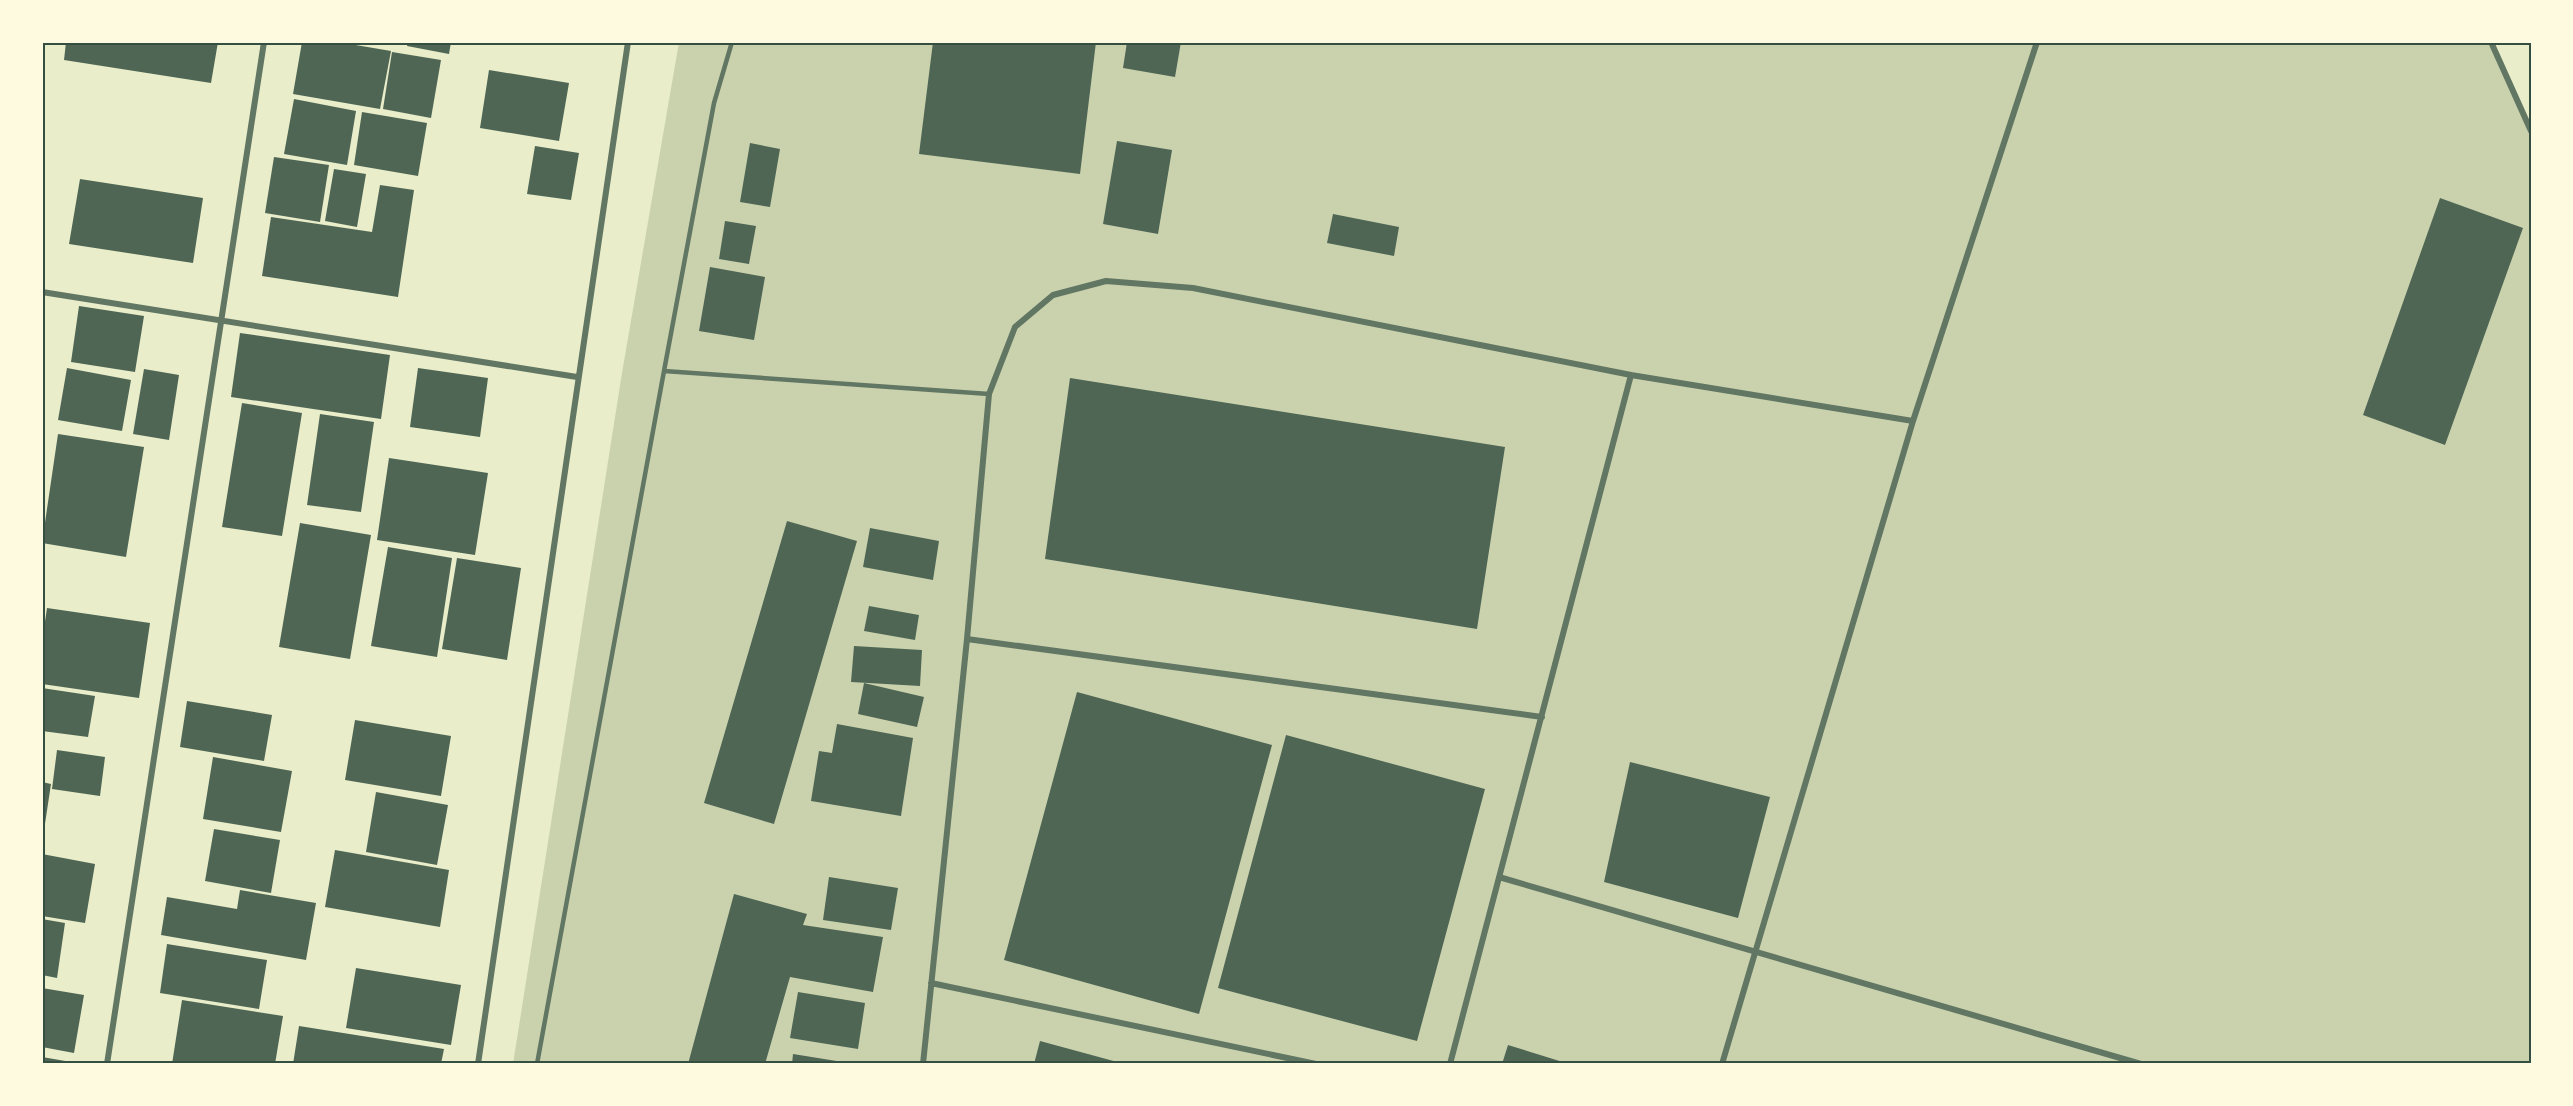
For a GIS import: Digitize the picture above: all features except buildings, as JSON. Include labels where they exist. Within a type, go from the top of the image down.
[{"type":"street","points":[[107,1064],[264,42]]},
{"type":"street","points":[[478,1064],[577,377],[628,42]]},
{"type":"street","points":[[1722,1064],[1913,422],[2037,42]]},
{"type":"street","points":[[2491,42],[2531,131]]},
{"type":"street","points":[[923,1064],[967,639],[988,394],[1016,327],[1053,295],[1106,281],[1193,288],[1631,375],[1913,422]]},
{"type":"street","points":[[42,292],[577,377]]},
{"type":"street","points":[[1450,1064],[1631,375]]},
{"type":"street","points":[[967,639],[1542,717]]},
{"type":"street","points":[[1499,877],[2141,1064]]},
{"type":"street","points":[[932,983],[1316,1064]]},
{"type":"lane","points":[[537,1064],[714,103],[732,42]]},
{"type":"lane","points":[[664,371],[988,394]]},
{"type":"green space","points":[[679,42],[2491,42],[2531,131],[2531,1064],[513,1064],[622,373]]}]
